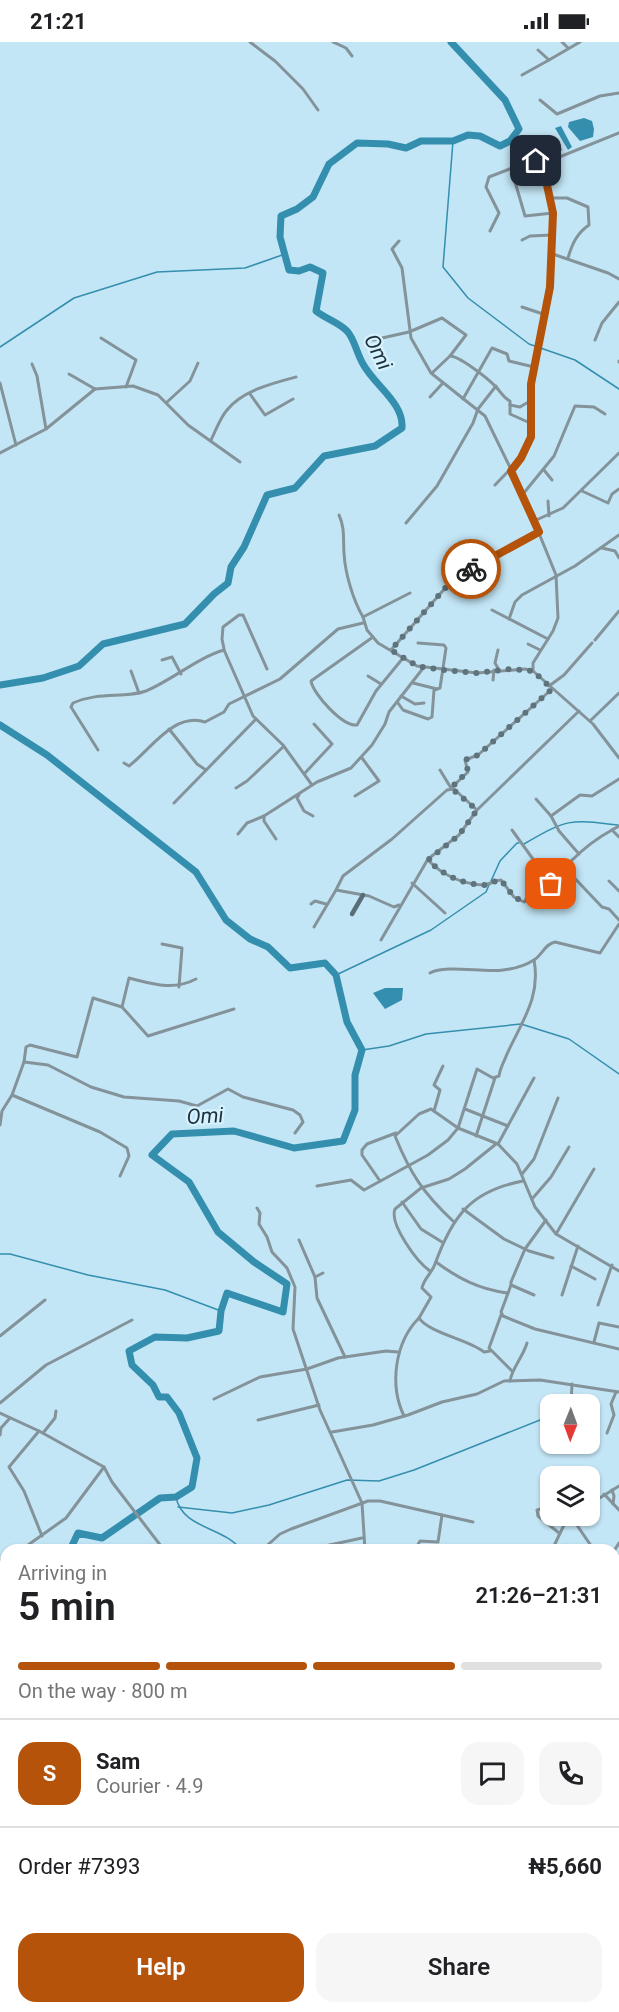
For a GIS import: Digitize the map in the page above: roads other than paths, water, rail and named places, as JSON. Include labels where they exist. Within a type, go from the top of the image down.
[{"type":"street","points":[[250,42],[275,61],[303,89],[318,110]]},
{"type":"street","points":[[333,42],[346,48],[352,56]]},
{"type":"street","points":[[562,42],[568,48]]},
{"type":"street","points":[[522,75],[580,42]]},
{"type":"street","points":[[538,50],[549,60]]},
{"type":"street","points":[[540,100],[557,114],[600,96],[619,93]]},
{"type":"street","points":[[490,231],[498,213],[486,187],[486,179],[532,161],[547,162],[619,133]]},
{"type":"street","points":[[495,485],[511,471],[528,446],[531,437],[534,367],[550,287],[553,213],[547,162]]},
{"type":"street","points":[[511,168],[525,216],[553,213]]},
{"type":"street","points":[[550,198],[567,198],[588,207],[589,225],[582,230],[573,243],[568,258]]},
{"type":"street","points":[[522,240],[534,235],[552,235]]},
{"type":"street","points":[[399,241],[392,249],[402,268],[409,332],[431,374],[485,416],[523,494],[556,575],[558,618],[548,639],[532,663],[525,669]]},
{"type":"street","points":[[550,253],[619,279]]},
{"type":"street","points":[[595,340],[602,323],[619,302]]},
{"type":"street","points":[[522,307],[543,314]]},
{"type":"street","points":[[373,340],[409,332],[442,318],[466,335],[450,356],[431,374]]},
{"type":"street","points":[[101,338],[136,360],[126,387]]},
{"type":"street","points":[[463,399],[492,348],[507,354],[509,361],[534,367]]},
{"type":"street","points":[[450,356],[456,356],[480,372],[496,386],[503,398],[510,401],[510,414],[530,423]]},
{"type":"street","points":[[167,402],[190,381],[198,363]]},
{"type":"street","points":[[32,364],[37,376],[46,429]]},
{"type":"street","points":[[69,374],[95,389],[126,387],[146,390],[167,402],[188,425],[240,462]]},
{"type":"street","points":[[211,440],[225,411],[273,382],[296,376]]},
{"type":"street","points":[[0,382],[16,445]]},
{"type":"street","points":[[430,397],[442,384]]},
{"type":"street","points":[[406,523],[437,486],[473,423],[478,409],[496,386]]},
{"type":"street","points":[[0,453],[46,429],[95,389]]},
{"type":"street","points":[[250,394],[265,415],[293,399]]},
{"type":"street","points":[[510,405],[520,407],[531,401]]},
{"type":"street","points":[[523,494],[554,456],[575,406],[594,407],[605,414]]},
{"type":"street","points":[[534,521],[549,516],[582,491],[619,453]]},
{"type":"street","points":[[544,470],[552,480]]},
{"type":"street","points":[[582,491],[608,503],[612,494],[619,489]]},
{"type":"street","points":[[548,501],[549,516]]},
{"type":"street","points":[[339,515],[343,524],[344,554],[351,584],[363,623],[372,636],[404,658],[424,667],[477,673],[496,670],[533,671],[590,721],[619,758]]},
{"type":"street","points":[[391,650],[454,578],[539,532]]},
{"type":"street","points":[[509,619],[515,602],[522,595],[575,566],[619,535]]},
{"type":"street","points":[[600,548],[615,551],[619,558]]},
{"type":"street","points":[[363,617],[410,593]]},
{"type":"street","points":[[492,610],[548,639]]},
{"type":"street","points":[[314,927],[343,876],[392,839],[451,788],[468,771],[465,760],[478,755],[551,688],[619,611]]},
{"type":"street","points":[[267,669],[243,615],[238,615],[224,627],[222,639],[224,650],[256,719],[283,745],[290,758],[305,773],[311,783]]},
{"type":"street","points":[[124,763],[129,766],[170,729],[196,719],[206,722],[224,712],[229,704],[280,679],[338,629],[363,623]]},
{"type":"street","points":[[372,636],[311,684],[321,700],[352,726],[357,725],[381,684],[404,658]]},
{"type":"street","points":[[398,703],[403,710],[428,719],[432,717],[434,690],[440,688],[443,670],[444,645],[418,644]]},
{"type":"street","points":[[528,644],[540,650]]},
{"type":"street","points":[[98,750],[71,707],[73,703],[99,695],[139,693],[181,674],[207,656],[224,650]]},
{"type":"street","points":[[493,680],[498,650]]},
{"type":"street","points":[[162,660],[172,657],[181,674]]},
{"type":"street","points":[[532,663],[533,671]]},
{"type":"street","points":[[238,834],[247,823],[264,816],[300,793],[311,783],[341,774],[362,758],[386,724],[389,712],[424,667]]},
{"type":"street","points":[[131,671],[139,693]]},
{"type":"street","points":[[368,676],[381,684]]},
{"type":"street","points":[[413,683],[437,689]]},
{"type":"street","points":[[590,721],[619,693]]},
{"type":"street","points":[[401,696],[415,704],[424,703]]},
{"type":"street","points":[[414,713],[415,704]]},
{"type":"street","points":[[381,940],[412,883],[428,860],[459,835],[477,810],[579,711]]},
{"type":"street","points":[[174,803],[256,719]]},
{"type":"street","points":[[305,773],[332,744],[314,724]]},
{"type":"street","points":[[170,729],[196,764],[206,770]]},
{"type":"street","points":[[236,788],[282,750],[283,745]]},
{"type":"street","points":[[355,796],[379,781],[362,758]]},
{"type":"street","points":[[440,770],[451,788],[477,810]]},
{"type":"street","points":[[551,816],[580,795],[592,796],[619,780]]},
{"type":"street","points":[[300,793],[297,798],[300,805],[304,811],[313,816]]},
{"type":"street","points":[[536,799],[579,854]]},
{"type":"street","points":[[264,816],[264,821],[276,839]]},
{"type":"street","points":[[428,860],[442,873],[460,881],[483,885],[501,880],[514,897],[524,902],[551,884],[579,854],[619,826]]},
{"type":"street","points":[[512,830],[551,884]]},
{"type":"street","points":[[612,830],[619,837]]},
{"type":"street","points":[[430,973],[435,970],[451,969],[504,970],[534,960],[546,947],[555,942],[600,953],[619,922],[609,909],[602,907],[565,868]]},
{"type":"street","points":[[609,881],[619,891]]},
{"type":"street","points":[[412,883],[445,913]]},
{"type":"street","points":[[336,890],[363,895],[394,908],[400,904]]},
{"type":"street","points":[[351,914],[363,895]]},
{"type":"street","points":[[311,904],[315,901],[326,904]]},
{"type":"street","points":[[162,944],[182,948],[179,987]]},
{"type":"street","points":[[476,1136],[490,1100],[495,1078],[499,1076],[512,1041],[533,1004],[537,977],[534,960]]},
{"type":"street","points":[[122,1006],[129,978],[179,987],[196,979]]},
{"type":"street","points":[[0,1125],[1,1110],[12,1095],[24,1062],[27,1045],[77,1057],[93,998],[122,1006],[148,1036],[234,1010]]},
{"type":"street","points":[[24,1062],[48,1065],[91,1087],[135,1100],[179,1101],[197,1106],[228,1089],[243,1097],[294,1110],[300,1114],[303,1122],[294,1133]]},
{"type":"street","points":[[434,1111],[440,1090],[434,1085],[443,1066]]},
{"type":"street","points":[[317,1186],[351,1180],[356,1187],[363,1190],[432,1153],[459,1128],[477,1069],[495,1078]]},
{"type":"street","points":[[430,1271],[413,1253],[396,1225],[393,1212],[421,1188],[449,1179],[497,1144],[510,1125],[534,1078]]},
{"type":"street","points":[[12,1095],[100,1132],[127,1148],[129,1156],[120,1176]]},
{"type":"street","points":[[522,1175],[534,1159],[558,1098]]},
{"type":"street","points":[[465,1109],[482,1117],[510,1125]]},
{"type":"street","points":[[380,1182],[362,1155],[362,1150],[367,1144],[396,1133],[419,1114],[434,1111],[459,1128],[497,1144],[510,1155],[522,1175],[538,1212],[556,1234],[619,1271]]},
{"type":"street","points":[[396,1133],[408,1166],[421,1188],[453,1221]]},
{"type":"street","points":[[532,1199],[550,1177],[569,1147]]},
{"type":"street","points":[[556,1234],[594,1169]]},
{"type":"street","points":[[404,1416],[397,1390],[398,1352],[407,1334],[430,1301],[431,1297],[422,1288],[436,1262],[442,1242],[453,1221],[463,1209],[490,1191],[523,1181]]},
{"type":"street","points":[[402,1202],[421,1230],[430,1233],[438,1242],[442,1242]]},
{"type":"street","points":[[257,1208],[260,1213],[259,1224],[272,1252],[287,1268],[295,1287],[293,1329],[318,1405],[362,1503],[364,1544]]},
{"type":"street","points":[[463,1209],[488,1229],[525,1249],[553,1258]]},
{"type":"street","points":[[490,1351],[491,1338],[525,1249],[546,1220]]},
{"type":"street","points":[[299,1240],[315,1277],[317,1298],[345,1357]]},
{"type":"street","points":[[562,1295],[578,1246]]},
{"type":"street","points":[[436,1262],[465,1282],[486,1290],[507,1293]]},
{"type":"street","points":[[598,1305],[612,1265]]},
{"type":"street","points":[[571,1266],[595,1279]]},
{"type":"street","points":[[315,1277],[323,1273]]},
{"type":"street","points":[[511,1285],[534,1294]]},
{"type":"street","points":[[0,1336],[45,1300]]},
{"type":"street","points":[[501,1315],[535,1329],[619,1349]]},
{"type":"street","points":[[419,1318],[423,1324],[443,1332],[453,1340],[478,1346],[484,1352],[490,1351]]},
{"type":"street","points":[[0,1403],[46,1365],[132,1320]]},
{"type":"street","points":[[594,1342],[596,1326],[599,1323],[619,1327]]},
{"type":"street","points":[[510,1381],[512,1371],[522,1360],[527,1343]]},
{"type":"street","points":[[214,1399],[227,1390],[260,1377],[307,1369],[345,1357],[386,1351],[398,1352]]},
{"type":"street","points":[[490,1351],[512,1371]]},
{"type":"street","points":[[332,1432],[373,1425],[442,1402],[477,1394],[510,1381],[540,1380],[618,1391],[611,1404],[612,1420],[607,1433]]},
{"type":"street","points":[[572,1384],[572,1394]]},
{"type":"street","points":[[258,1420],[318,1405]]},
{"type":"street","points":[[42,1536],[24,1491],[9,1467],[13,1459],[33,1442],[57,1413],[56,1411]]},
{"type":"street","points":[[0,1413],[41,1432],[104,1467],[112,1482],[141,1516],[160,1544]]},
{"type":"street","points":[[0,1436],[2,1428],[10,1418]]},
{"type":"street","points":[[30,1544],[66,1518],[104,1467]]},
{"type":"street","points":[[600,1497],[619,1486]]},
{"type":"street","points":[[612,1490],[612,1504]]},
{"type":"street","points":[[604,1494],[619,1510]]},
{"type":"street","points":[[270,1544],[291,1529],[362,1503],[380,1501],[473,1522]]},
{"type":"street","points":[[418,1544],[420,1541],[438,1542],[442,1515]]},
{"type":"street","points":[[551,1526],[559,1533]]},
{"type":"street","points":[[554,1544],[565,1526]]},
{"type":"street","points":[[578,1526],[590,1544]]},
{"type":"street","points":[[331,1544],[350,1538],[362,1538]]},
{"type":"water","points":[[584,118],[592,121],[593,137],[580,141],[568,127],[569,122]]},
{"type":"water","points":[[561,126],[572,147],[568,150],[555,128]]},
{"type":"water","points":[[547,137],[559,142],[562,150],[552,157],[543,155],[537,146],[538,141]]},
{"type":"water","points":[[385,988],[403,988],[402,1000],[385,1009],[373,993]]},
{"type":"waterway","name":"Omi","points":[[0,685],[43,678],[79,666],[103,644],[185,624],[228,583],[231,567],[244,547],[267,495],[295,488],[324,456],[375,446],[402,428],[394,403],[368,372],[347,331],[316,311],[323,273],[310,267],[299,271],[289,270],[280,237],[281,216],[297,209],[313,197],[329,164],[357,143],[388,144],[406,148],[421,141],[453,141],[468,135],[480,136],[500,146],[510,141],[519,129],[505,100],[451,42]]},
{"type":"waterway","points":[[453,141],[443,267],[468,298],[529,344],[575,360],[619,389]]},
{"type":"waterway","points":[[0,347],[74,298],[157,272],[245,268],[285,254]]},
{"type":"waterway","name":"Omi","points":[[0,725],[47,755],[196,872],[226,920],[250,939],[268,947],[290,968],[325,963],[336,975],[347,1022],[362,1050],[355,1075],[355,1110],[343,1141],[294,1148],[234,1131],[172,1134],[152,1155],[189,1182],[218,1232],[254,1262],[287,1284],[283,1312],[227,1293],[221,1311],[219,1331],[187,1338],[155,1337],[129,1351],[132,1365],[153,1385],[159,1397],[167,1397],[179,1413],[197,1458],[192,1487],[176,1497],[160,1498],[102,1538],[78,1533],[73,1544]]},
{"type":"waterway","points":[[524,844],[560,825],[569,823],[589,822],[618,825]]},
{"type":"waterway","points":[[491,881],[500,861],[519,843]]},
{"type":"waterway","points":[[336,975],[431,930],[486,892],[489,885]]},
{"type":"waterway","points":[[362,1050],[389,1046],[426,1034],[521,1024],[569,1039],[619,1074]]},
{"type":"waterway","points":[[0,1254],[10,1254],[88,1275],[165,1290],[221,1311]]},
{"type":"waterway","points":[[178,1507],[232,1513],[269,1505],[347,1480],[379,1481],[414,1470],[540,1420]]},
{"type":"waterway","points":[[176,1497],[186,1516],[236,1544]]}]
